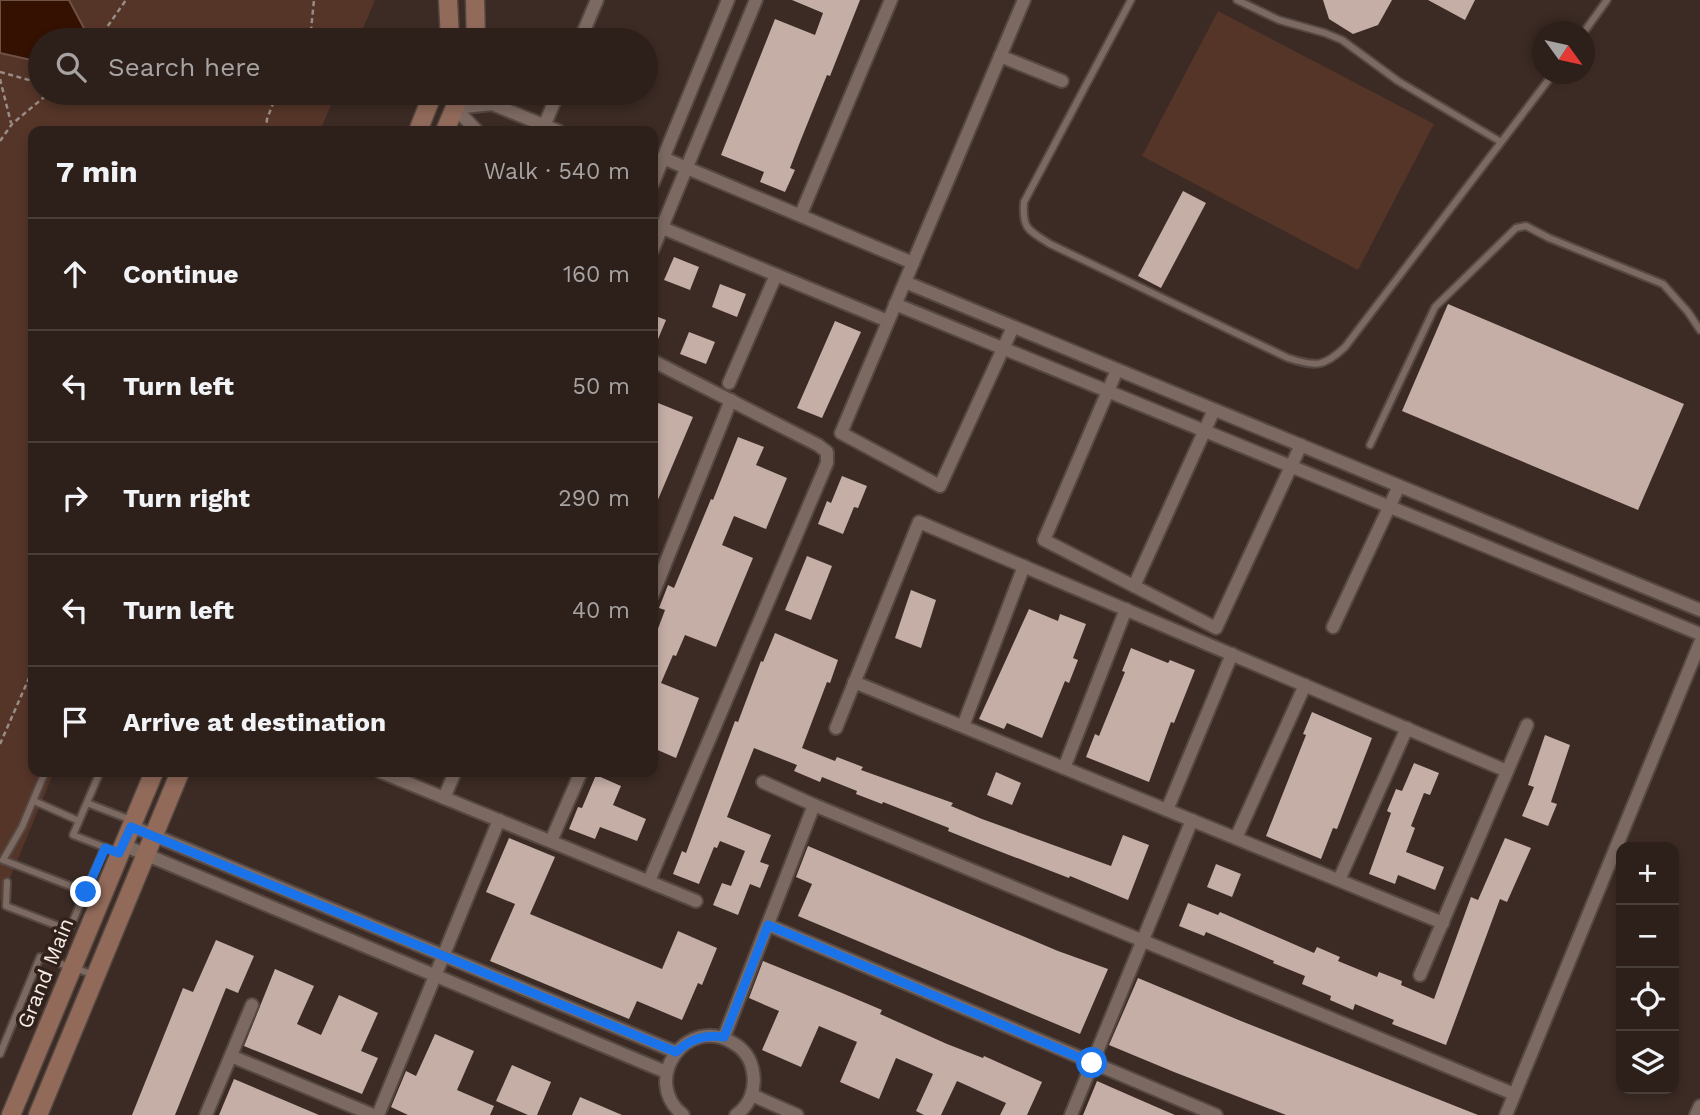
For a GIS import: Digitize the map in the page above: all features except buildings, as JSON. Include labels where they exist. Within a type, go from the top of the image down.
[{"type":"street","points":[[448,0],[449,28]]},
{"type":"street","points":[[475,0],[476,28]]},
{"type":"street","points":[[585,28],[597,0]]},
{"type":"street","points":[[658,167],[728,0]]},
{"type":"street","points":[[658,224],[687,168],[756,0]]},
{"type":"street","points":[[801,214],[891,0]]},
{"type":"street","points":[[1013,327],[940,486],[841,433],[1024,0]]},
{"type":"street","points":[[1000,56],[1062,81]]},
{"type":"street","points":[[420,126],[428,105]]},
{"type":"street","points":[[447,126],[456,105]]},
{"type":"street","points":[[461,105],[474,126]]},
{"type":"street","points":[[494,105],[539,126]]},
{"type":"street","points":[[544,126],[553,105]]},
{"type":"street","points":[[663,158],[913,263]]},
{"type":"street","points":[[658,226],[888,321]]},
{"type":"street","points":[[729,383],[776,275]]},
{"type":"street","points":[[905,282],[1700,610]]},
{"type":"street","points":[[895,304],[1700,634]]},
{"type":"street","points":[[649,881],[827,463],[827,452],[818,445],[658,364]]},
{"type":"street","points":[[1117,370],[1044,540],[1216,628],[1301,445]]},
{"type":"street","points":[[658,582],[731,400]]},
{"type":"street","points":[[1134,586],[1214,410]]},
{"type":"street","points":[[1333,627],[1399,486]]},
{"type":"street","points":[[836,728],[919,522],[1507,771]]},
{"type":"street","points":[[1491,548],[1500,527]]},
{"type":"street","points":[[963,726],[1024,566]]},
{"type":"street","points":[[1599,593],[1606,571]]},
{"type":"street","points":[[1064,768],[1126,609]]},
{"type":"street","points":[[1506,1115],[1700,643]]},
{"type":"street","points":[[1167,810],[1232,654]]},
{"type":"street","points":[[854,682],[1443,923]]},
{"type":"street","points":[[1236,838],[1305,685]]},
{"type":"street","points":[[1420,975],[1527,725]]},
{"type":"street","points":[[1339,880],[1407,728]]},
{"type":"street","name":"Grand Main","points":[[11,1115],[72,968],[116,849],[132,824],[152,777]]},
{"type":"street","points":[[38,1115],[178,777]]},
{"type":"street","points":[[393,777],[696,901]]},
{"type":"street","points":[[444,798],[453,777]]},
{"type":"street","points":[[551,841],[579,777]]},
{"type":"street","points":[[763,782],[1514,1094]]},
{"type":"street","points":[[724,1037],[814,805]]},
{"type":"street","points":[[1071,1115],[1192,820]]},
{"type":"street","points":[[231,1056],[375,1115],[499,821]]},
{"type":"street","points":[[132,824],[153,836],[676,1052]]},
{"type":"street","points":[[116,849],[145,855],[666,1072]]},
{"type":"street","points":[[217,885],[225,866]]},
{"type":"street","points":[[768,925],[1216,1115]]},
{"type":"street","points":[[206,1115],[252,1005]]},
{"type":"street","points":[[683,1115],[669,1098],[666,1072],[676,1052],[687,1042],[701,1037],[724,1037],[740,1047],[748,1058],[754,1083],[752,1095],[742,1114]]},
{"type":"street","points":[[752,1095],[797,1115]]},
{"type":"street","points":[[1696,1115],[1700,1106]]},
{"type":"lane","points":[[1131,0],[1024,202],[1023,218],[1027,229],[1050,244],[1303,363],[1319,364],[1331,360],[1345,346],[1545,84]]},
{"type":"lane","points":[[1237,0],[1279,20],[1342,40],[1398,82],[1501,142]]},
{"type":"lane","points":[[1592,21],[1608,0]]},
{"type":"lane","points":[[1370,445],[1435,307],[1516,228],[1526,226],[1663,284],[1700,330]]},
{"type":"lane","points":[[43,777],[34,801],[2,859],[86,892]]},
{"type":"lane","points":[[6,882],[6,906],[69,930],[86,892],[116,849],[73,835],[98,777]]},
{"type":"lane","points":[[34,801],[79,821]]},
{"type":"lane","points":[[87,803],[132,824]]},
{"type":"lane","points":[[0,1054],[40,957],[95,975]]},
{"type":"path","points":[[106,28],[125,0]]},
{"type":"path","points":[[311,28],[314,0]]},
{"type":"path","points":[[0,72],[28,80]]},
{"type":"path","points":[[0,79],[12,124]]},
{"type":"path","points":[[0,141],[12,124],[35,105]]},
{"type":"path","points":[[266,126],[272,105]]},
{"type":"path","points":[[0,744],[28,680]]},
{"type":"shaded area","points":[[0,0],[375,0],[363,28],[28,28],[28,105],[331,105],[322,126],[28,126],[28,777],[52,777],[0,902]]},
{"type":"shaded area","points":[[0,0],[69,0],[84,28],[28,28],[28,59],[0,53]]},
{"type":"shaded area","points":[[1218,11],[1434,124],[1358,270],[1142,156]]},
{"type":"route","points":[[86,892],[105,848],[119,853],[131,827],[676,1052],[687,1042],[701,1037],[724,1037],[768,925],[1092,1063]]}]
